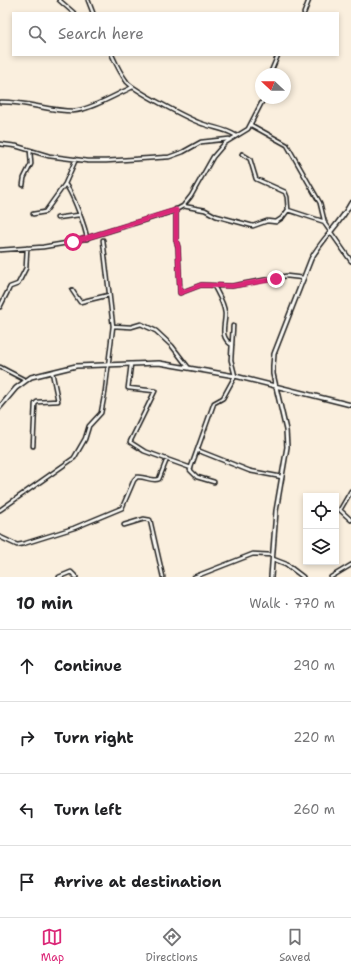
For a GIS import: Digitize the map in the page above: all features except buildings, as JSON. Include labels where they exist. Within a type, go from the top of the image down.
[{"type":"street","points":[[59,0],[73,12]]},
{"type":"street","points":[[88,0],[93,12]]},
{"type":"street","points":[[304,12],[309,0]]},
{"type":"street","points":[[113,56],[127,82],[153,100],[202,124],[221,128],[236,136]]},
{"type":"street","points":[[273,68],[278,56]]},
{"type":"street","points":[[0,102],[14,102],[49,110],[75,111],[133,87]]},
{"type":"street","points":[[0,250],[43,247],[87,239],[176,210],[183,206],[197,189],[213,157],[230,139],[248,129],[261,104]]},
{"type":"street","points":[[251,125],[287,145],[320,203],[325,222],[330,232],[351,261]]},
{"type":"street","points":[[0,144],[12,145],[49,156],[102,161],[164,158],[177,155],[201,142],[230,139]]},
{"type":"street","points":[[23,185],[24,178],[31,164],[30,150]]},
{"type":"street","points":[[183,206],[204,210],[216,216],[253,226],[267,221],[276,222],[282,218],[288,210],[285,192],[256,179],[250,159],[242,154]]},
{"type":"street","points":[[33,214],[45,212],[65,184],[76,159]]},
{"type":"street","points":[[65,184],[73,196],[86,231],[87,239]]},
{"type":"street","points":[[271,577],[275,519],[287,447],[286,430],[273,374],[274,354],[317,248],[344,216],[351,203]]},
{"type":"street","points":[[176,210],[176,240],[178,247],[180,293],[201,285],[237,285],[286,276],[304,278]]},
{"type":"street","points":[[288,210],[325,222]]},
{"type":"street","points":[[58,218],[79,215]]},
{"type":"street","points":[[0,510],[74,458],[85,439],[89,426],[100,413],[105,392],[107,365],[113,326],[102,240]]},
{"type":"street","points":[[0,307],[10,287],[18,284],[26,268],[27,248]]},
{"type":"street","points":[[214,286],[225,314],[223,322],[224,332],[228,342],[232,345]]},
{"type":"street","points":[[72,290],[80,302],[109,295]]},
{"type":"street","points":[[113,326],[131,327],[141,324],[156,330],[172,346],[188,367]]},
{"type":"street","points":[[214,482],[197,477],[191,472],[191,468],[214,403],[223,398],[235,376],[231,360],[233,326]]},
{"type":"street","points":[[0,407],[10,394],[25,380],[52,372],[76,366],[159,363],[235,376],[276,385],[351,405]]},
{"type":"street","points":[[131,364],[128,388],[155,391],[130,442],[144,451],[191,468]]},
{"type":"street","points":[[0,366],[25,380]]},
{"type":"street","points":[[32,446],[35,404],[37,402],[58,401],[52,372]]},
{"type":"street","points":[[197,450],[250,471],[282,478]]},
{"type":"street","points":[[0,537],[17,546],[74,528],[116,510],[126,503],[134,480],[137,477],[142,476],[155,481],[159,479],[167,459]]},
{"type":"street","points":[[351,492],[340,510],[351,520]]},
{"type":"street","points":[[124,526],[144,519],[150,520],[163,577]]},
{"type":"street","points":[[194,577],[247,556],[259,554],[273,557],[286,564],[302,577]]},
{"type":"street","points":[[331,577],[351,565]]},
{"type":"street","points":[[59,577],[72,572],[76,577]]},
{"type":"route","points":[[73,242],[95,237],[176,210],[176,245],[178,247],[177,254],[180,293],[201,285],[232,286],[276,279]]}]
